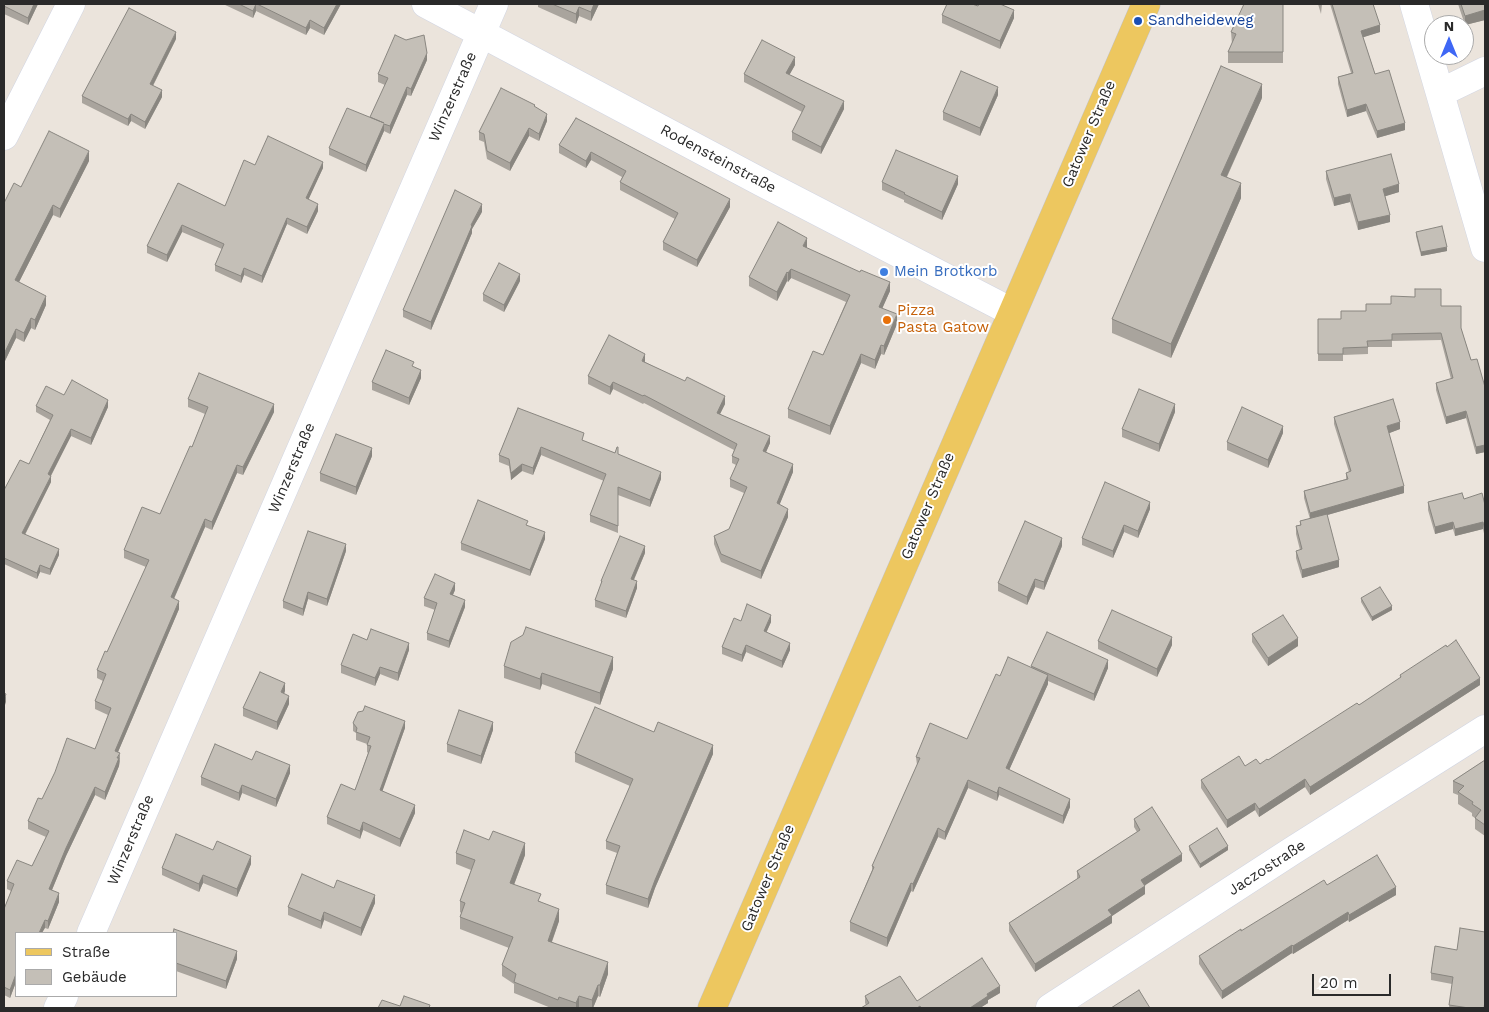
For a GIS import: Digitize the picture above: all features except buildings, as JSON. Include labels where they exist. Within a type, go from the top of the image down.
[{"type":"main road","name":"Gatower Straße","points":[[712,1008],[1146,4]]},
{"type":"street","points":[[4,136],[71,4]]},
{"type":"street","name":"Rodensteinstraße","points":[[426,4],[768,186],[1012,312]]},
{"type":"street","name":"Winzerstraße","points":[[91,932],[494,4]]},
{"type":"street","points":[[1414,4],[1485,248]]},
{"type":"street","points":[[1440,93],[1485,71]]},
{"type":"street","name":"Jaczostraße","points":[[1050,1008],[1485,729]]},
{"type":"place","name":"Sandheideweg","points":[[1138,21]]},
{"type":"place","name":"Mein Brotkorb","points":[[884,272]]},
{"type":"place","name":"Pizza Pasta Gatow","points":[[887,320]]}]
